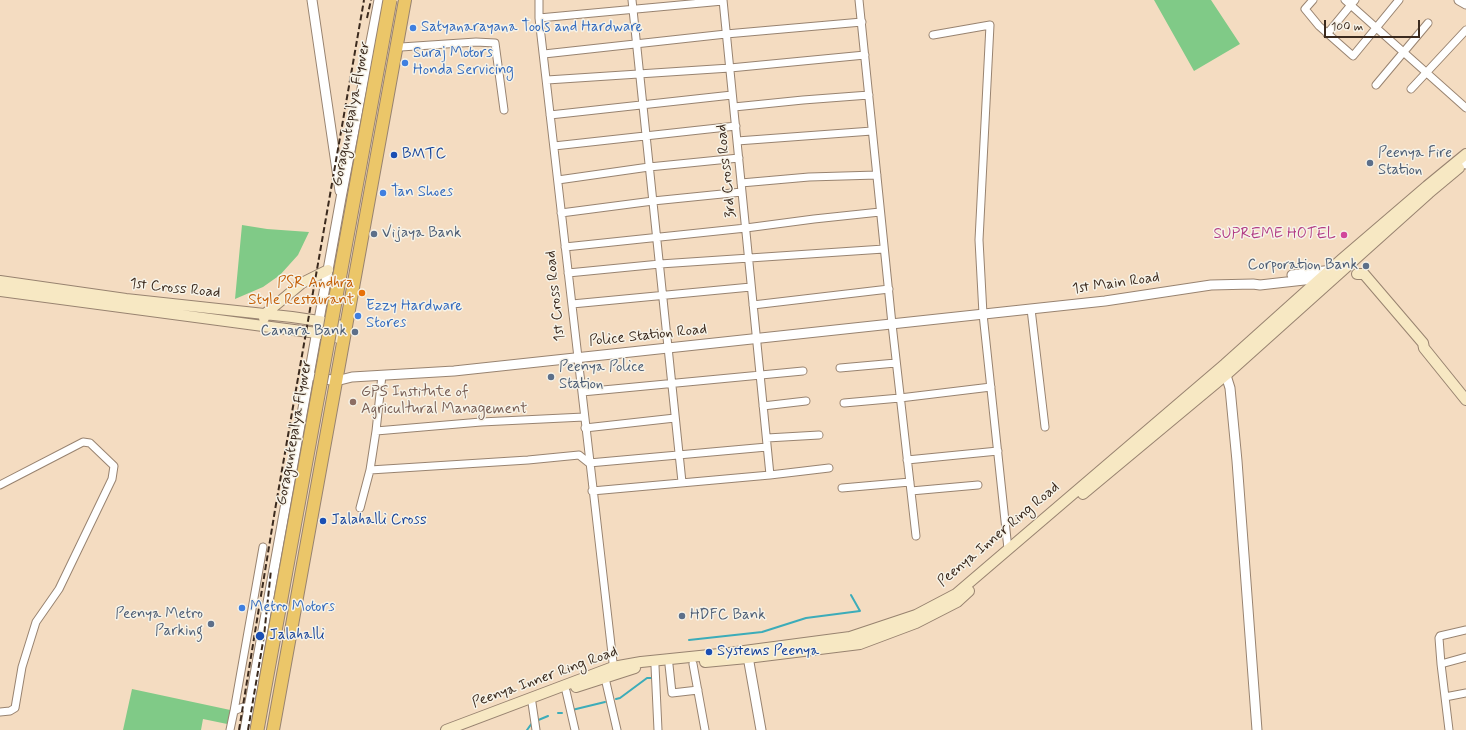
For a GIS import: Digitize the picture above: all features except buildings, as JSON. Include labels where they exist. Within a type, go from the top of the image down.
[{"type":"highway","points":[[252,730],[316,377],[321,328],[384,0]]},
{"type":"highway","name":"Goraguntepalya Flyover","points":[[257,730],[390,0]]},
{"type":"highway","name":"Goraguntepalya Flyover","points":[[266,730],[397,0]]},
{"type":"highway","points":[[273,730],[338,380],[345,333],[405,0]]},
{"type":"main road","name":"Peenya Inner Ring Road","points":[[446,730],[641,662],[747,655],[860,644],[916,623],[957,602],[1008,556],[1215,378],[1345,262],[1421,190],[1466,154]]},
{"type":"main road","name":"Peenya Inner Ring Road","points":[[1345,262],[1466,163]]},
{"type":"main road","points":[[1345,262],[1358,274],[1364,274],[1423,342],[1424,348],[1466,400]]},
{"type":"main road","points":[[263,326],[265,314],[302,283],[328,270]]},
{"type":"main road","name":"1st Cross Road","points":[[0,281],[126,299],[265,314],[345,333]]},
{"type":"main road","name":"1st Cross Road","points":[[0,291],[263,326],[321,328]]},
{"type":"main road","name":"Peenya Inner Ring Road","points":[[464,729],[611,673],[655,666],[693,664],[850,637],[916,614],[956,594],[1008,549],[1215,378]]},
{"type":"street","points":[[312,0],[341,198]]},
{"type":"street","points":[[245,730],[321,328],[328,270],[379,0]]},
{"type":"street","points":[[278,730],[338,380],[410,0]]},
{"type":"street","name":"1st Cross Road","points":[[539,0],[546,80],[586,428],[617,730]]},
{"type":"street","points":[[632,0],[682,482]]},
{"type":"street","points":[[540,18],[723,0]]},
{"type":"street","name":"3rd Cross Road","points":[[723,0],[770,475]]},
{"type":"street","points":[[859,0],[896,363],[916,536]]},
{"type":"street","points":[[1313,0],[1305,9],[1327,34],[1353,56],[1399,0]]},
{"type":"street","points":[[1459,0],[1466,4]]},
{"type":"street","points":[[1327,34],[1351,2],[1376,28],[1466,108]]},
{"type":"street","points":[[544,54],[726,34],[862,22]]},
{"type":"street","points":[[1376,85],[1428,23]]},
{"type":"street","points":[[934,35],[990,25],[979,240],[983,314],[1008,549]]},
{"type":"street","points":[[1412,89],[1466,30]]},
{"type":"street","points":[[401,46],[476,42],[495,43],[504,110]]},
{"type":"street","points":[[546,80],[730,68],[865,56]]},
{"type":"street","points":[[550,115],[732,95]]},
{"type":"street","points":[[734,107],[869,95]]},
{"type":"street","points":[[554,146],[736,126]]},
{"type":"street","points":[[737,141],[872,131]]},
{"type":"street","points":[[558,180],[650,167],[739,158]]},
{"type":"street","points":[[741,183],[877,175]]},
{"type":"street","points":[[561,213],[653,201],[742,192]]},
{"type":"street","points":[[565,247],[657,238],[880,212]]},
{"type":"street","points":[[568,273],[660,264],[884,249]]},
{"type":"street","name":"1st Main Road","points":[[1253,284],[1259,280],[1334,272]]},
{"type":"street","name":"1st Main Road","points":[[983,314],[1105,301],[1211,286],[1260,285],[1325,280]]},
{"type":"street","points":[[572,304],[751,287]]},
{"type":"street","points":[[753,305],[889,289]]},
{"type":"street","points":[[1031,309],[1045,427]]},
{"type":"street","name":"Police Station Road","points":[[316,377],[338,380],[382,375],[454,371],[983,314]]},
{"type":"street","points":[[840,368],[896,363]]},
{"type":"street","points":[[1224,370],[1230,388],[1237,464],[1257,730]]},
{"type":"street","points":[[582,392],[803,371]]},
{"type":"street","points":[[360,508],[370,470],[382,375]]},
{"type":"street","points":[[844,403],[991,387]]},
{"type":"street","points":[[763,406],[806,401]]},
{"type":"street","points":[[376,431],[481,422],[584,417]]},
{"type":"street","points":[[586,428],[675,418]]},
{"type":"street","points":[[766,438],[819,435]]},
{"type":"street","points":[[0,485],[83,442],[90,443],[114,466],[112,480],[59,589],[36,622],[22,667],[15,708],[10,711],[0,712]]},
{"type":"street","points":[[370,470],[528,460],[579,455],[589,463],[767,446]]},
{"type":"street","points":[[907,460],[998,451]]},
{"type":"street","points":[[592,491],[770,475],[829,468]]},
{"type":"street","points":[[842,488],[910,482]]},
{"type":"street","points":[[911,491],[978,485]]},
{"type":"street","points":[[230,730],[263,547]]},
{"type":"street","points":[[1449,730],[1438,638],[1440,636],[1466,630]]},
{"type":"street","points":[[747,655],[761,730]]},
{"type":"street","points":[[1441,664],[1466,657]]},
{"type":"street","points":[[693,664],[705,730]]},
{"type":"street","points":[[669,665],[672,693],[698,690]]},
{"type":"street","points":[[655,666],[658,730]]},
{"type":"street","points":[[566,691],[575,730]]},
{"type":"street","points":[[1445,697],[1466,693]]},
{"type":"street","points":[[532,703],[535,724]]},
{"type":"street","points":[[234,711],[243,707],[249,707]]},
{"type":"green space","points":[[1154,0],[1211,0],[1240,44],[1194,71]]},
{"type":"green space","points":[[242,225],[267,229],[309,232],[298,255],[280,275],[263,287],[235,299]]},
{"type":"green space","points":[[132,689],[235,711],[232,725],[203,719],[201,730],[123,730]]},
{"type":"waterway","points":[[689,640],[762,632],[806,618],[860,611],[851,595]]},
{"type":"waterway","points":[[616,699],[620,698],[647,678],[652,678]]},
{"type":"waterway","points":[[572,710],[605,702]]},
{"type":"waterway","points":[[536,721],[548,716]]},
{"type":"waterway","points":[[527,730],[532,723]]},
{"type":"railway","points":[[239,730],[275,510],[364,0]]},
{"type":"railway","points":[[367,18],[371,0]]},
{"type":"railway","points":[[248,730],[264,636],[271,570]]},
{"type":"place","name":"Satyanarayana Tools and Hardware","points":[[413,28]]},
{"type":"place","name":"Suraj Motors Honda Servicing","points":[[405,63]]},
{"type":"place","name":"BMTC","points":[[394,155]]},
{"type":"place","name":"Peenya Fire Station","points":[[1370,163]]},
{"type":"place","name":"Tan Shoes","points":[[383,193]]},
{"type":"place","name":"Vijaya Bank","points":[[374,234]]},
{"type":"place","name":"SUPREME HOTEL","points":[[1344,235]]},
{"type":"place","name":"Corporation Bank","points":[[1366,266]]},
{"type":"place","name":"PSR Andhra Style Restaurant","points":[[362,293]]},
{"type":"place","name":"Ezzy Hardware Stores","points":[[358,316]]},
{"type":"place","name":"Canara Bank","points":[[355,332]]},
{"type":"place","name":"Peenya Police Station","points":[[551,377]]},
{"type":"place","name":"GPS Institute of Agricultural Management","points":[[353,402]]},
{"type":"place","name":"Jalahalli Cross","points":[[323,521]]},
{"type":"place","name":"Metro Motors","points":[[242,608]]},
{"type":"place","name":"HDFC Bank","points":[[682,616]]},
{"type":"place","name":"Peenya Metro Parking","points":[[211,624]]},
{"type":"place","name":"Jalahalli","points":[[260,636]]},
{"type":"place","name":"Systems Peenya","points":[[709,652]]}]
